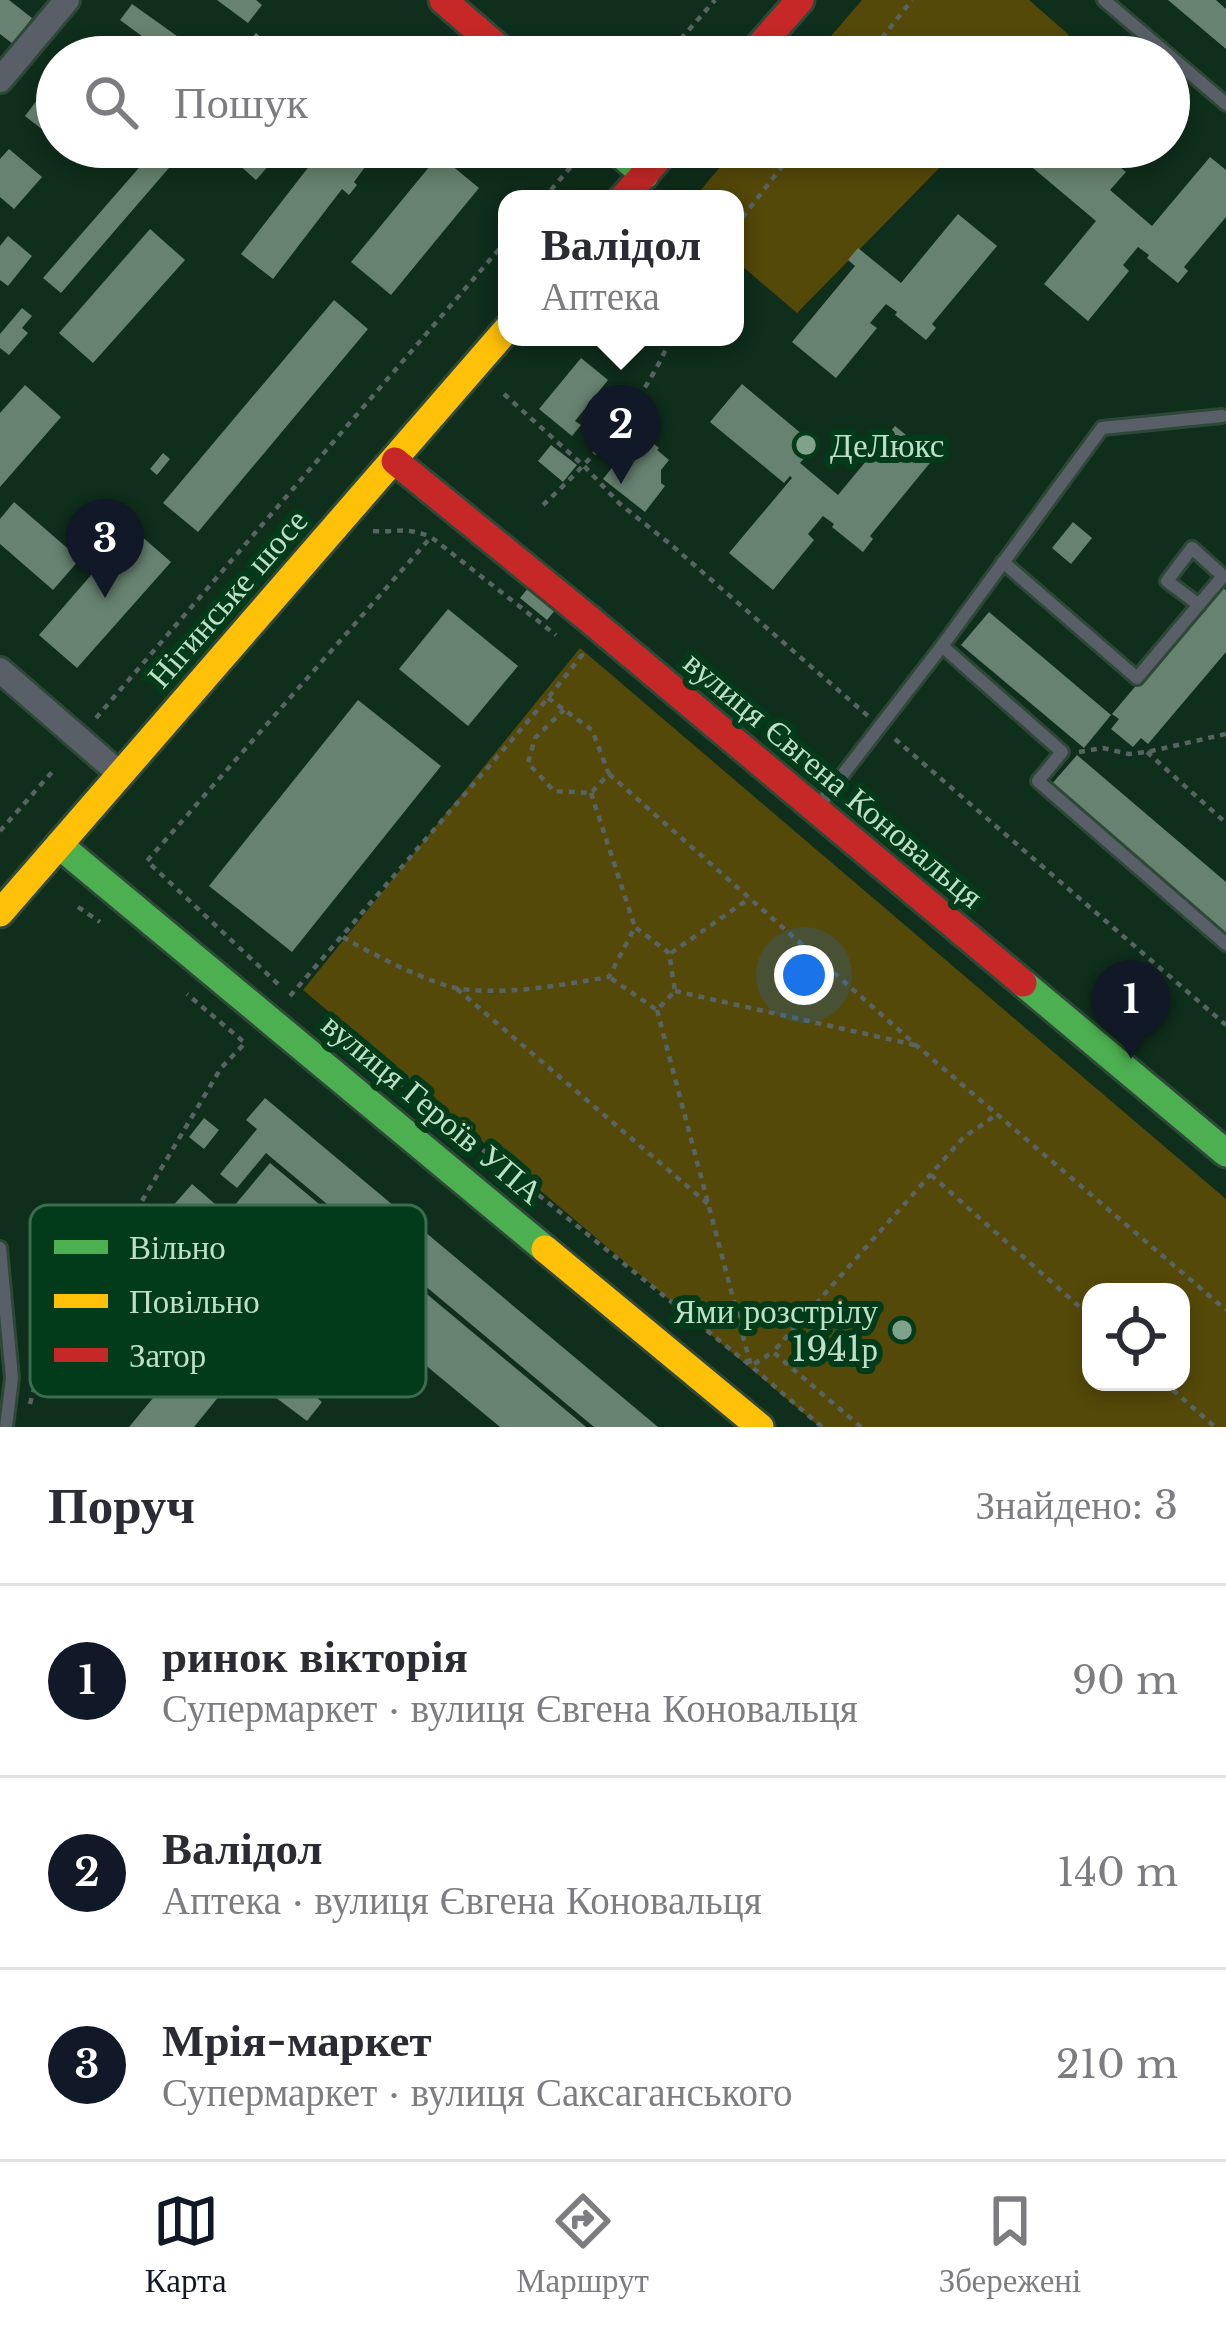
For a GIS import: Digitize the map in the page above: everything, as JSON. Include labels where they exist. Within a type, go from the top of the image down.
[{"type":"street","points":[[37,36],[67,0]]},
{"type":"street","points":[[443,0],[485,36]]},
{"type":"street","points":[[768,36],[800,0]]},
{"type":"street","points":[[0,80],[36,37]]},
{"type":"street","points":[[637,168],[645,175]]},
{"type":"street","points":[[631,190],[651,168]]},
{"type":"street","name":"Нігинське шосе","points":[[0,914],[498,340]]},
{"type":"street","name":"вулиця Євгена Коновальця","points":[[394,461],[1226,1154]]},
{"type":"street","points":[[0,670],[121,775]]},
{"type":"street","name":"вулиця Героїв УПА","points":[[59,845],[760,1427]]},
{"type":"lane","points":[[1104,0],[1146,36]]},
{"type":"lane","points":[[1190,73],[1226,104]]},
{"type":"lane","points":[[815,811],[1102,428],[1225,416]]},
{"type":"lane","points":[[1003,562],[1137,679],[1199,605],[1223,576],[1192,548],[1167,581],[1199,605]]},
{"type":"lane","points":[[942,646],[1062,752],[1038,782],[1226,944]]},
{"type":"lane","points":[[0,1248],[13,1378],[6,1427]]},
{"type":"path","points":[[683,36],[715,0]]},
{"type":"path","points":[[884,36],[912,0]]},
{"type":"path","points":[[744,215],[781,168]]},
{"type":"path","points":[[95,719],[498,251]]},
{"type":"path","points":[[544,505],[585,467],[659,367],[667,346]]},
{"type":"path","points":[[505,394],[620,505],[1226,1024]]},
{"type":"path","points":[[373,531],[410,528],[431,537],[582,656],[290,996],[147,861],[431,537]]},
{"type":"path","points":[[548,698],[592,730],[609,774],[1226,1310]]},
{"type":"path","points":[[564,710],[536,738],[528,763],[554,790],[591,793]]},
{"type":"path","points":[[1062,752],[1103,748],[1129,754],[1226,734]]},
{"type":"path","points":[[1147,752],[1226,823]]},
{"type":"path","points":[[0,831],[53,771]]},
{"type":"path","points":[[591,793],[609,774]]},
{"type":"path","points":[[591,793],[634,927],[669,953],[675,991]]},
{"type":"path","points":[[669,953],[750,898]]},
{"type":"path","points":[[78,907],[100,922]]},
{"type":"path","points":[[609,977],[634,927]]},
{"type":"path","points":[[343,937],[457,989],[708,1204]]},
{"type":"path","points":[[457,989],[525,990],[609,977],[657,1010],[751,1366]]},
{"type":"path","points":[[139,1205],[221,1068],[245,1043],[172,982]]},
{"type":"path","points":[[675,991],[917,1046]]},
{"type":"path","points":[[657,1010],[675,991]]},
{"type":"path","points":[[346,1040],[822,1427]]},
{"type":"path","points":[[751,1366],[773,1352],[963,1138],[997,1114]]},
{"type":"path","points":[[931,1174],[1082,1309]]},
{"type":"path","points":[[773,1352],[861,1427]]},
{"type":"path","points":[[1174,1391],[1214,1427]]},
{"type":"path","points":[[25,1422],[32,1397]]},
{"type":"shaded area","points":[[862,0],[1029,0],[1069,35],[1068,36],[831,36]]},
{"type":"shaded area","points":[[719,168],[939,168],[797,313],[744,268],[744,190],[701,190]]},
{"type":"shaded area","points":[[580,648],[1226,1199],[1226,1427],[820,1427],[303,990]]},
{"type":"building","points":[[0,0],[9,0],[32,18],[13,44],[0,34]]},
{"type":"building","points":[[217,0],[256,0],[262,5],[248,23]]},
{"type":"building","points":[[1168,0],[1216,0],[1226,9],[1226,49]]},
{"type":"building","points":[[132,4],[177,36],[142,36],[120,20]]},
{"type":"building","points":[[36,101],[36,125],[25,116]]},
{"type":"building","points":[[9,149],[42,177],[14,209],[0,197],[0,159]]},
{"type":"building","points":[[1210,157],[1226,170],[1226,217],[1184,267],[1188,271],[1178,283],[1138,247],[1123,265],[1129,271],[1088,321],[1044,284],[1096,221],[1033,168],[1121,168],[1126,172],[1110,190],[1152,226]]},
{"type":"building","points":[[139,168],[169,168],[61,293],[43,278]]},
{"type":"building","points":[[243,168],[267,168],[256,180]]},
{"type":"building","points":[[308,168],[364,168],[349,195],[342,189],[273,279],[241,254]]},
{"type":"building","points":[[428,168],[455,168],[479,188],[391,295],[351,262]]},
{"type":"building","points":[[958,214],[997,246],[932,324],[936,328],[926,340],[886,304],[870,323],[877,328],[836,378],[792,342],[855,266],[848,260],[858,248],[901,283]]},
{"type":"building","points":[[150,229],[185,260],[93,363],[59,333]]},
{"type":"building","points":[[8,236],[32,256],[8,286],[0,280],[0,246]]},
{"type":"building","points":[[334,300],[368,329],[198,532],[163,503]]},
{"type":"building","points":[[22,308],[32,316],[22,328],[28,333],[9,355],[0,348],[0,334]]},
{"type":"building","points":[[581,358],[608,380],[575,421],[581,425],[572,436],[539,409]]},
{"type":"building","points":[[742,384],[815,445],[800,463],[838,495],[895,426],[934,458],[870,536],[873,539],[863,552],[823,516],[808,534],[814,540],[773,590],[729,553],[792,478],[784,483],[710,422]]},
{"type":"building","points":[[25,385],[61,417],[0,487],[0,413]]},
{"type":"building","points":[[647,438],[669,460],[661,470],[665,486],[645,512],[603,479],[627,449],[634,454]]},
{"type":"building","points":[[551,445],[577,465],[563,482],[538,461]]},
{"type":"building","points":[[163,453],[170,459],[157,475],[150,469]]},
{"type":"building","points":[[14,502],[80,559],[53,590],[0,544],[0,519]]},
{"type":"building","points":[[1073,522],[1092,538],[1071,564],[1052,548]]},
{"type":"building","points":[[132,528],[171,562],[77,668],[39,635]]},
{"type":"building","points":[[1220,586],[1226,590],[1226,652],[1148,744],[1141,738],[1133,747],[1111,729],[1119,719],[1112,714]]},
{"type":"building","points":[[529,587],[556,609],[547,620],[520,598]]},
{"type":"building","points":[[448,609],[518,666],[468,726],[399,669]]},
{"type":"building","points":[[989,612],[1111,715],[1084,748],[961,645]]},
{"type":"building","points":[[358,700],[441,766],[292,952],[209,886]]},
{"type":"building","points":[[1077,755],[1226,882],[1226,937],[1050,786]]},
{"type":"building","points":[[265,1098],[393,1205],[328,1205],[266,1153],[237,1188],[220,1174],[257,1129],[246,1120]]},
{"type":"building","points":[[204,1118],[219,1130],[204,1149],[189,1137]]},
{"type":"building","points":[[270,1163],[320,1205],[235,1205]]},
{"type":"building","points":[[192,1184],[216,1205],[174,1205]]},
{"type":"building","points":[[426,1233],[658,1427],[594,1427],[426,1287]]},
{"type":"building","points":[[426,1293],[586,1427],[500,1427],[426,1366]]},
{"type":"building","points":[[154,1397],[218,1397],[194,1427],[129,1427]]},
{"type":"building","points":[[275,1397],[316,1397],[322,1402],[307,1421]]},
{"type":"traffic: fast","points":[[637,168],[645,175]]},
{"type":"traffic: fast","points":[[59,845],[545,1249]]},
{"type":"traffic: fast","points":[[1023,983],[1226,1153]]},
{"type":"traffic: slow","points":[[0,913],[498,339]]},
{"type":"traffic: slow","points":[[545,1249],[760,1427]]},
{"type":"traffic: jam","points":[[443,0],[485,36]]},
{"type":"traffic: jam","points":[[768,36],[800,0]]},
{"type":"traffic: jam","points":[[630,190],[650,168]]},
{"type":"traffic: jam","points":[[395,461],[1023,983]]},
{"type":"place","name":"ДеЛюкс","points":[[806,445]]},
{"type":"place","name":"Валідол","points":[[621,484]]},
{"type":"place","name":"Мрія-маркет","points":[[105,598]]},
{"type":"place","name":"ринок вікторія","points":[[1131,1059]]},
{"type":"place","name":"Ями розстрілу 1941р","points":[[902,1330]]}]
